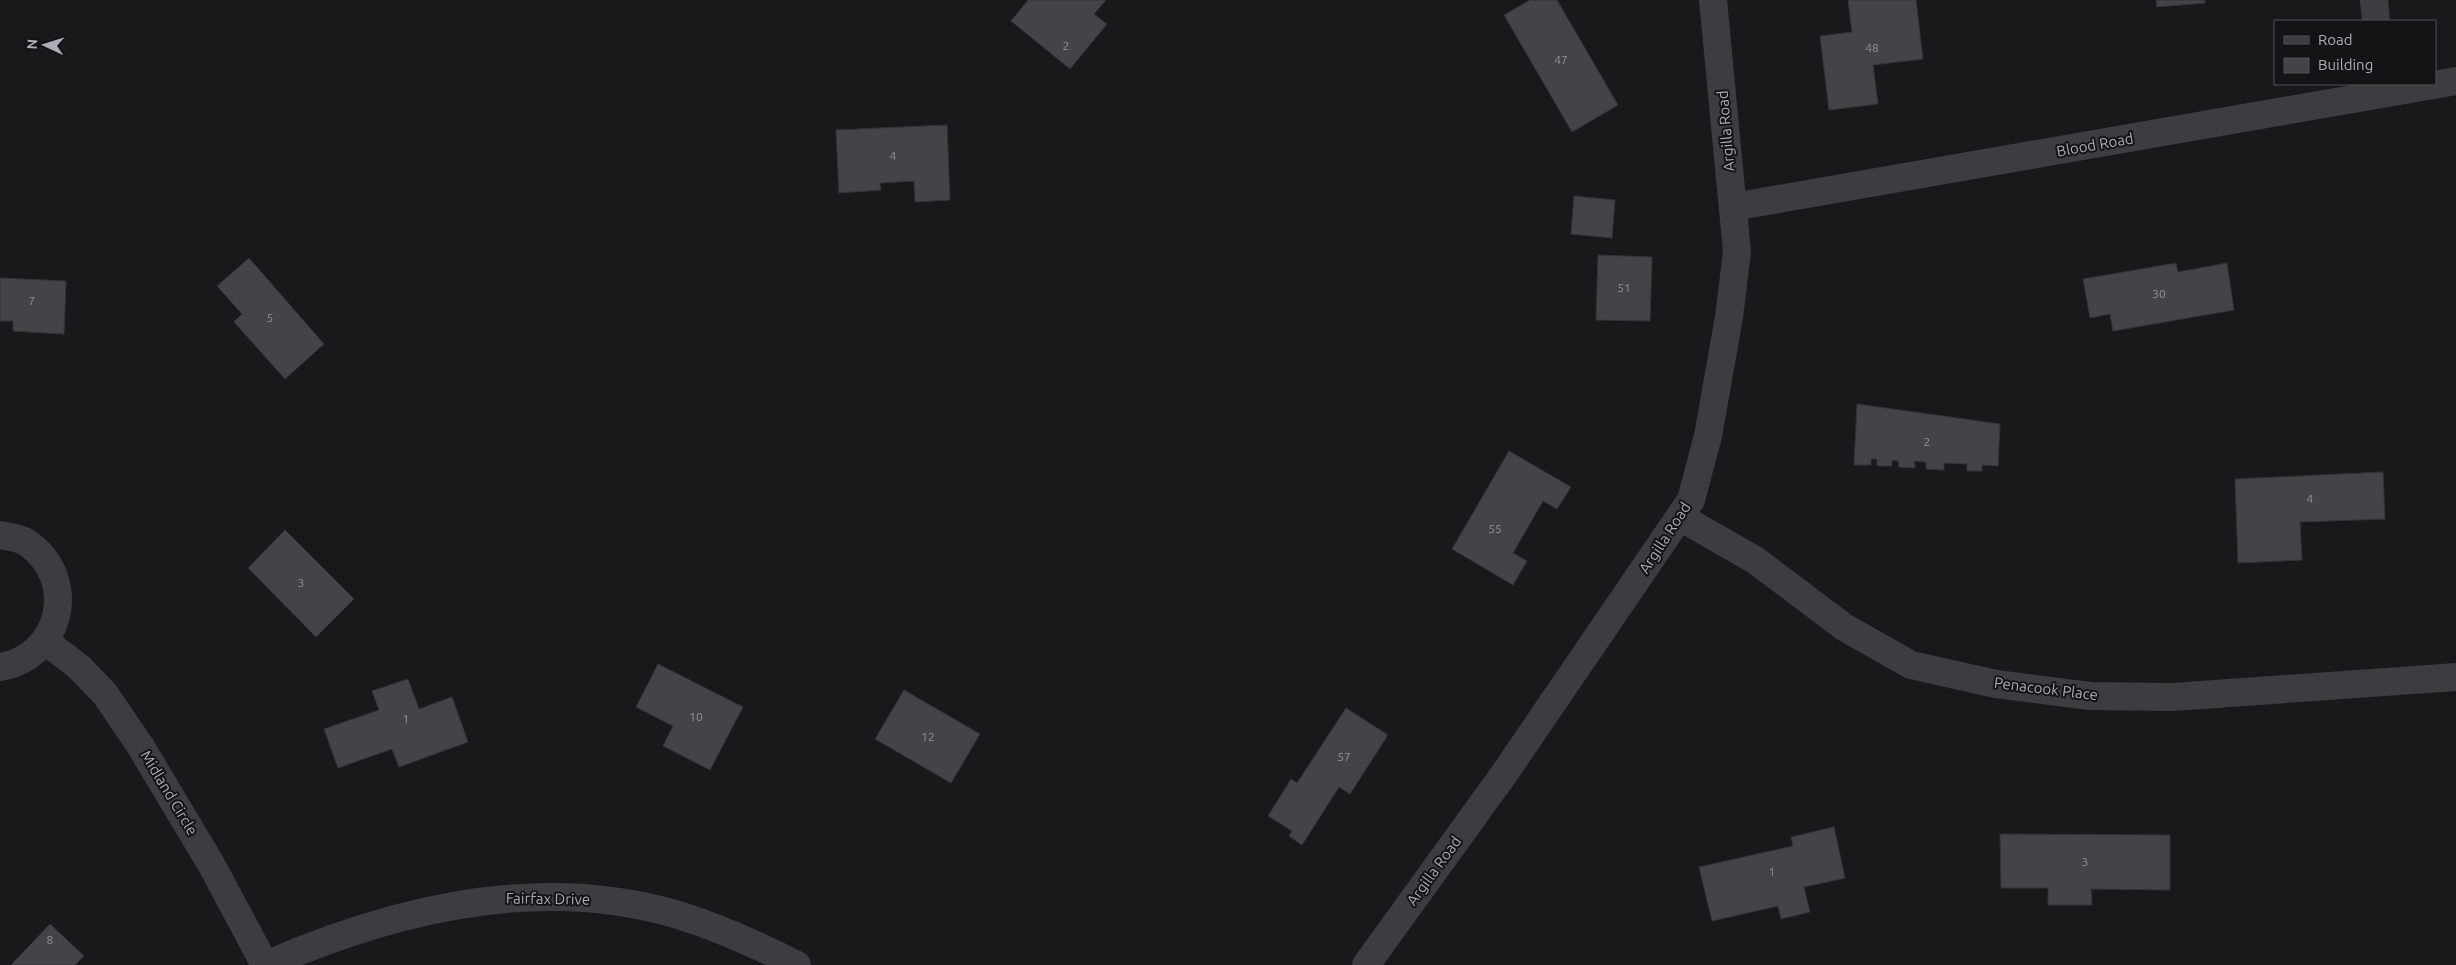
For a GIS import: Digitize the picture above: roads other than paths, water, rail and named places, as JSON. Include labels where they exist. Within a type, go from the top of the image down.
[{"type":"street","name":"Argilla Road","points":[[1366,965],[1504,774],[1690,500],[1708,436],[1729,317],[1737,252],[1713,0]]},
{"type":"street","points":[[2374,0],[2376,20]]},
{"type":"street","name":"Blood Road","points":[[2436,83],[2456,81]]},
{"type":"street","name":"Blood Road","points":[[1733,207],[2381,89],[2418,85]]},
{"type":"street","name":"Penacook Place","points":[[1680,517],[1755,560],[1844,627],[1911,665],[1996,684],[2090,696],[2173,697],[2456,677]]},
{"type":"street","points":[[0,535],[28,543],[38,552],[52,572],[56,586],[57,614],[45,641],[24,660],[0,667]]},
{"type":"street","name":"Midland Circle","points":[[45,641],[79,668],[105,694],[141,747],[211,864],[266,965]]},
{"type":"street","name":"Fairfax Drive","points":[[266,965],[378,924],[474,901],[523,896],[574,897],[622,903],[674,914],[724,931],[798,965]]}]
